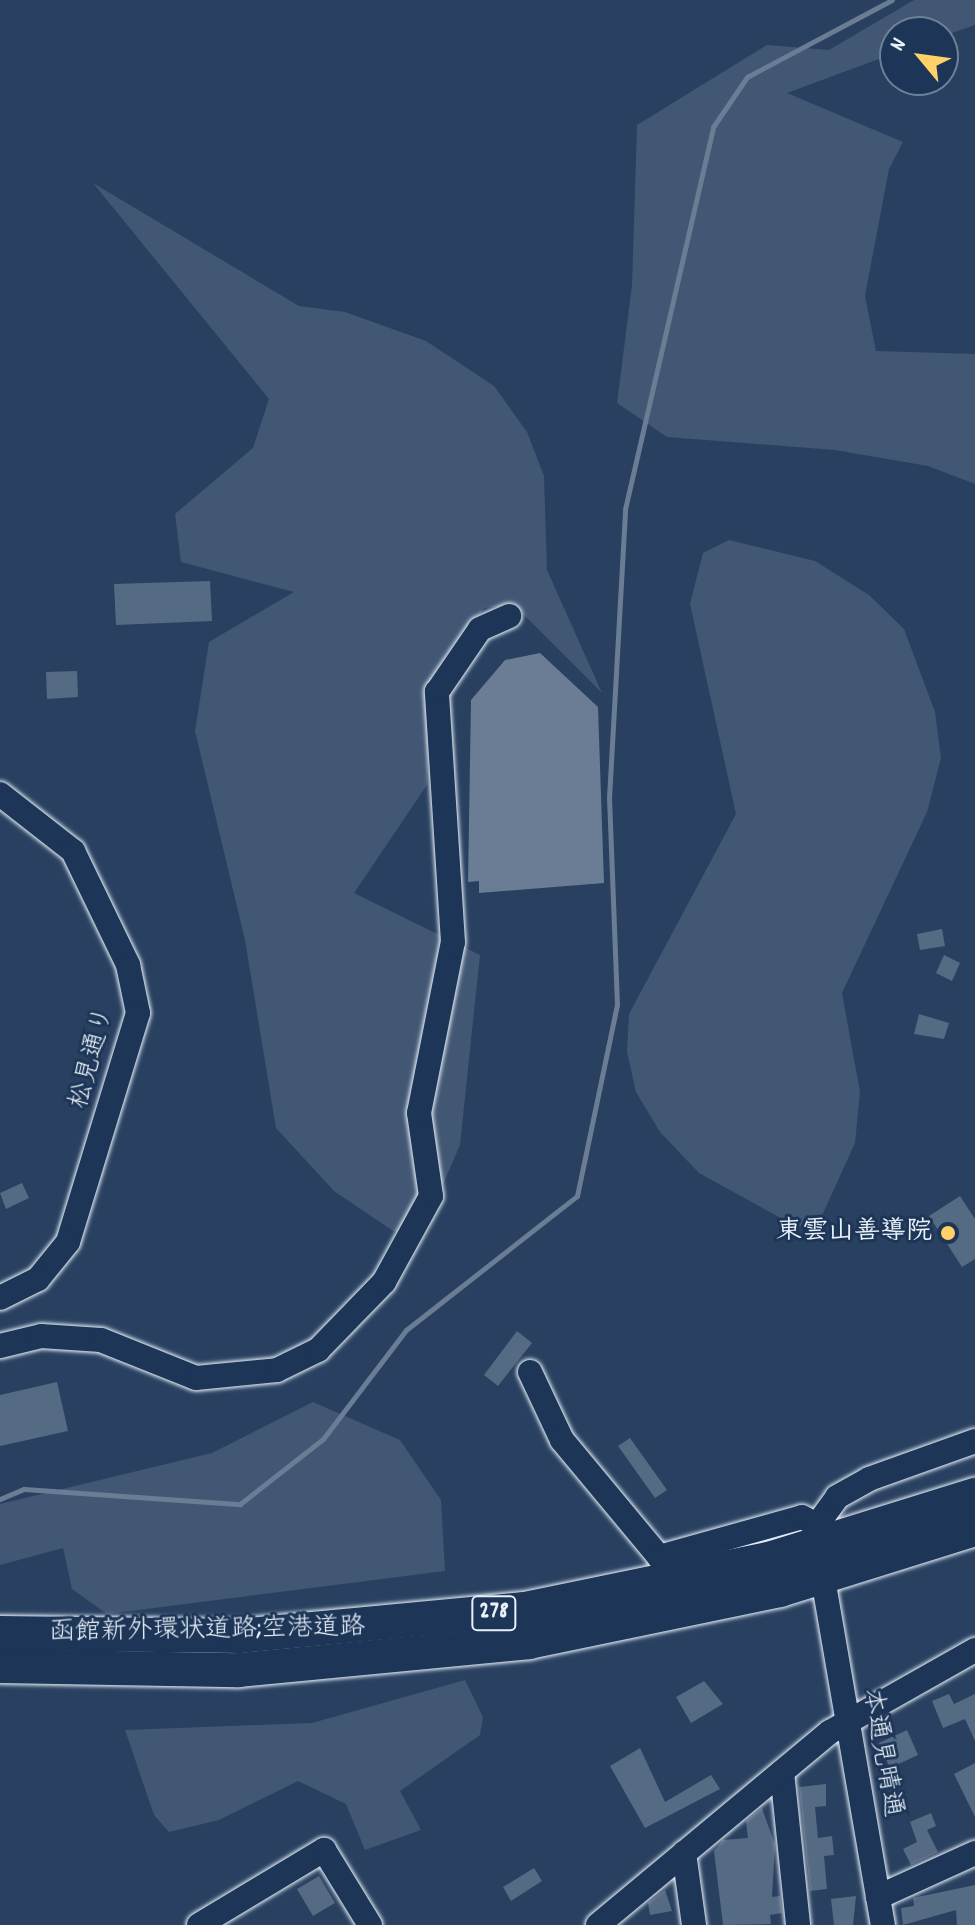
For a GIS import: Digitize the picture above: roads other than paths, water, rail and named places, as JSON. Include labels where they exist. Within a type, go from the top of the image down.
[{"type":"highway","name":"函館新外環状道路;空港道路","points":[[0,1633],[239,1636],[525,1609],[769,1559],[975,1495]]},
{"type":"highway","name":"函館新外環状道路;空港道路","points":[[0,1666],[239,1670],[529,1642],[780,1590],[975,1529]]},
{"type":"street","points":[[0,1346],[41,1336],[101,1340],[196,1378],[277,1370],[318,1350],[384,1282],[431,1196],[419,1113],[453,942],[437,692],[480,629],[509,616]]},
{"type":"street","name":"松見通り","points":[[0,794],[73,851],[128,965],[138,1013],[68,1242],[38,1279],[0,1298]]},
{"type":"street","points":[[530,1372],[562,1440],[659,1557],[802,1517],[817,1525],[837,1497],[869,1479],[975,1441]]},
{"type":"street","name":"本通見晴通","points":[[825,1590],[883,1925]]},
{"type":"street","points":[[598,1925],[848,1721],[975,1650]]},
{"type":"street","points":[[782,1772],[798,1925]]},
{"type":"street","points":[[199,1925],[324,1850],[370,1925]]},
{"type":"street","points":[[684,1853],[694,1925]]},
{"type":"street","points":[[878,1897],[975,1853]]},
{"type":"waterway","points":[[0,1499],[24,1489],[240,1504],[323,1439],[406,1330],[577,1196],[617,1005],[609,798],[625,509],[713,127],[747,77],[892,0]]},
{"type":"place","name":"東雲山善導院","points":[[948,1233]]}]
